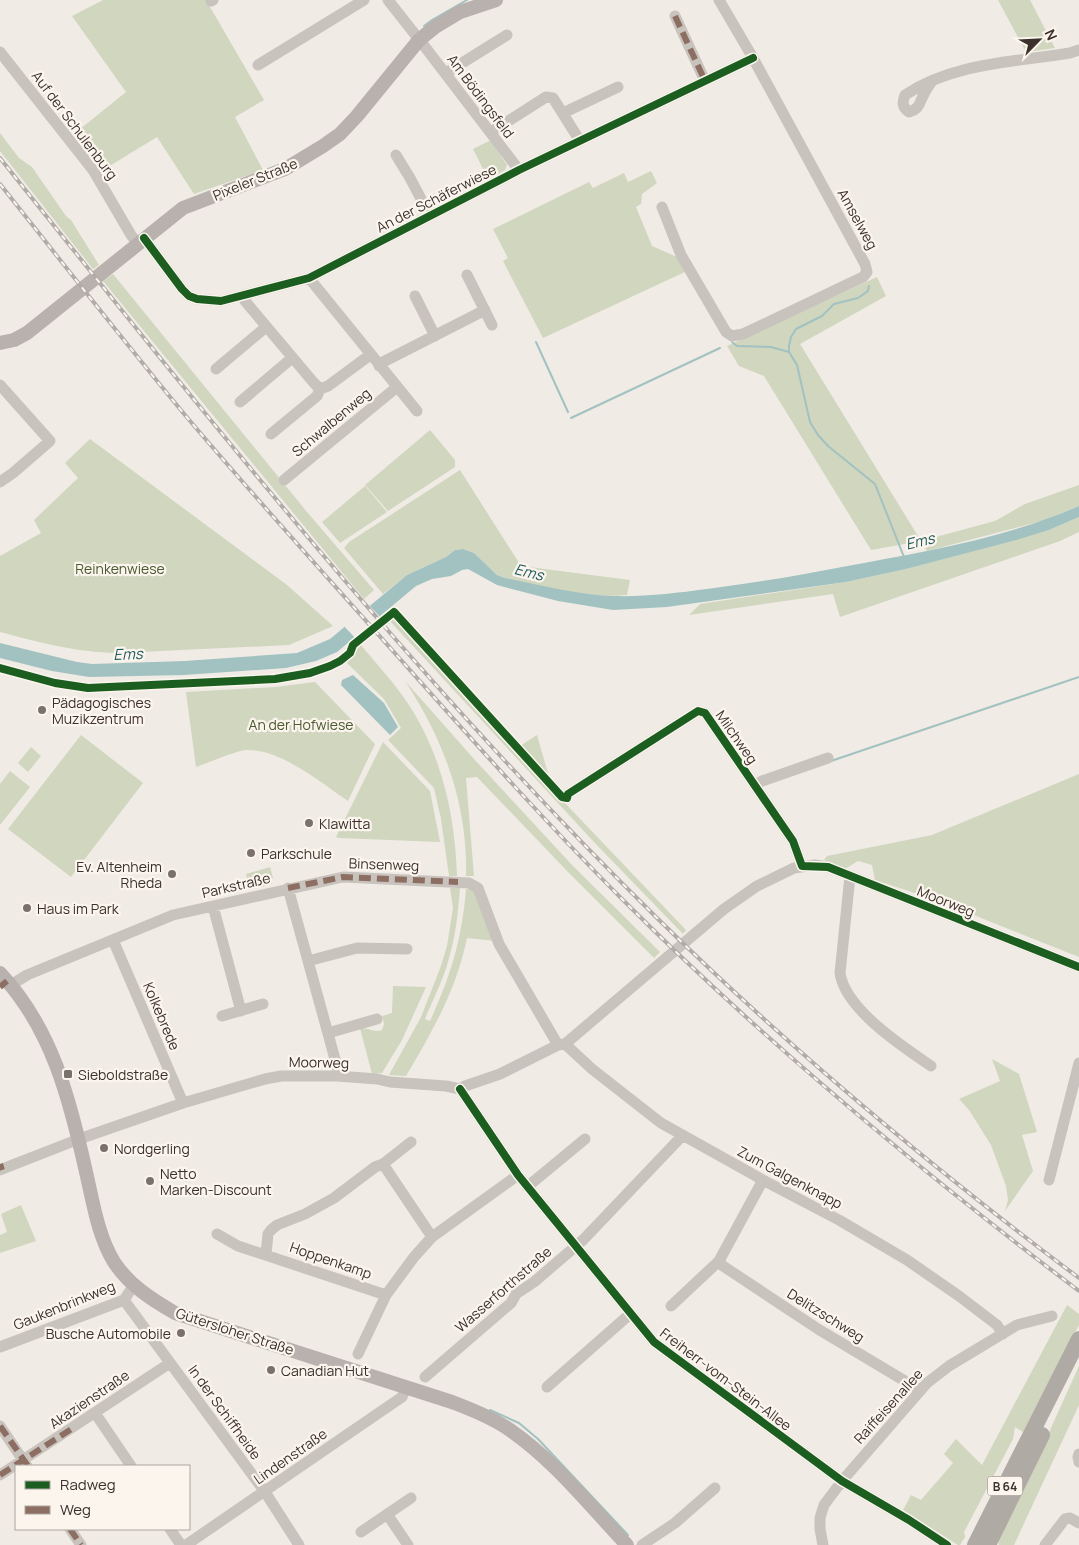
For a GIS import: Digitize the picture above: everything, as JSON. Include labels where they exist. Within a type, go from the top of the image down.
[{"type":"highway","name":"B 64","points":[[980,1544],[1079,1339]]},
{"type":"highway","name":"B 64","points":[[980,1544],[1030,1463],[1079,1353]]},
{"type":"main road","name":"Pixeler Straße","points":[[0,343],[14,340],[27,334],[184,208],[284,169],[323,146],[340,134],[358,116],[420,40],[435,27],[460,12],[496,0]]},
{"type":"main road","name":"Gütersloher Straße","points":[[5,982],[27,1007],[54,1058],[68,1095],[103,1238],[114,1261],[134,1285],[154,1301],[174,1313],[452,1402],[510,1429],[542,1455],[627,1545]]},
{"type":"street","points":[[258,65],[364,0]]},
{"type":"street","name":"Am Bödingsfeld","points":[[388,0],[446,73],[518,170]]},
{"type":"street","name":"Amselweg","points":[[662,207],[682,255],[726,332],[732,336],[743,334],[863,277],[867,272],[865,264],[753,58],[719,0]]},
{"type":"street","points":[[675,16],[705,81]]},
{"type":"street","points":[[446,73],[507,35]]},
{"type":"street","points":[[933,80],[952,72],[1070,54],[1079,50]]},
{"type":"street","name":"Auf der Schulenburg","points":[[0,52],[93,170],[131,235],[141,241]]},
{"type":"street","name":"An der Schäferwiese","points":[[141,241],[189,296],[208,301],[220,301],[309,278],[518,170],[753,58]]},
{"type":"street","points":[[562,113],[618,87]]},
{"type":"street","points":[[491,132],[546,97],[553,98],[580,141]]},
{"type":"street","name":"An der Schäferwiese","points":[[396,155],[430,216]]},
{"type":"street","points":[[466,275],[492,325]]},
{"type":"street","points":[[309,278],[417,411]]},
{"type":"street","points":[[243,295],[245,301],[266,327],[320,389]]},
{"type":"street","points":[[415,296],[435,336]]},
{"type":"street","points":[[380,366],[485,310]]},
{"type":"street","points":[[216,369],[266,327]]},
{"type":"street","points":[[271,434],[317,396],[320,389],[328,386],[370,355]]},
{"type":"street","points":[[240,402],[292,358]]},
{"type":"street","points":[[0,385],[50,441],[0,482]]},
{"type":"street","name":"Schwalbenweg","points":[[284,480],[396,387]]},
{"type":"street","name":"Milchweg","points":[[567,798],[568,794],[698,712],[705,713],[793,841],[802,866]]},
{"type":"street","name":"Milchweg","points":[[755,785],[828,758]]},
{"type":"street","name":"Moorweg","points":[[1,1168],[183,1103],[264,1079],[281,1076],[337,1076],[446,1086],[460,1089],[488,1079],[561,1044],[724,909],[757,886],[783,872],[802,866],[828,867],[1079,967]]},
{"type":"street","name":"Binsenweg","points":[[288,888],[343,876],[469,883],[478,888],[499,944],[561,1044]]},
{"type":"street","points":[[850,876],[840,973],[841,982],[848,994],[881,1030],[930,1066]]},
{"type":"street","name":"Parkstraße","points":[[5,982],[173,915],[288,888],[338,1070],[337,1076]]},
{"type":"street","points":[[213,906],[241,1010]]},
{"type":"street","name":"Kolkebrede","points":[[113,940],[183,1103]]},
{"type":"street","points":[[308,961],[357,948],[407,949]]},
{"type":"street","points":[[222,1016],[264,1004]]},
{"type":"street","points":[[328,1033],[377,1019]]},
{"type":"street","name":"Zum Galgenknapp","points":[[561,1044],[653,1117],[907,1260],[966,1301],[997,1325],[1003,1334]]},
{"type":"street","points":[[1050,1180],[1079,1063]]},
{"type":"street","name":"Freiherr-vom-Stein-Allee","points":[[460,1089],[527,1187],[654,1342],[842,1481],[909,1520],[947,1545]]},
{"type":"street","name":"Wasserforthstraße","points":[[425,1377],[511,1303],[516,1294],[534,1282],[583,1240],[683,1135]]},
{"type":"street","points":[[527,1187],[585,1139]]},
{"type":"street","name":"Hoppenkamp","points":[[266,1254],[268,1234],[277,1225],[305,1214],[334,1198],[411,1142]]},
{"type":"street","points":[[383,1164],[432,1237]]},
{"type":"street","points":[[358,1354],[386,1295],[414,1257],[432,1237],[518,1175]]},
{"type":"street","points":[[670,1306],[719,1261],[763,1180]]},
{"type":"street","name":"Hoppenkamp","points":[[217,1234],[238,1246],[386,1295]]},
{"type":"street","name":"Delitzschweg","points":[[719,1261],[723,1266],[818,1329],[920,1390]]},
{"type":"street","name":"Gaukenbrinkweg","points":[[0,1346],[124,1300],[134,1285]]},
{"type":"street","name":"In der Schiffheide","points":[[124,1300],[265,1492],[299,1545]]},
{"type":"street","points":[[547,1387],[630,1314]]},
{"type":"street","name":"Raiffeisenallee","points":[[823,1545],[820,1518],[824,1505],[842,1481],[920,1390],[949,1366],[1018,1325],[1052,1316]]},
{"type":"street","name":"Akazienstraße","points":[[26,1464],[95,1413],[170,1363]]},
{"type":"street","name":"Lindenstraße","points":[[186,1545],[402,1397],[406,1388]]},
{"type":"street","points":[[95,1413],[131,1465]]},
{"type":"street","points":[[0,1426],[26,1464]]},
{"type":"street","points":[[1079,1454],[1079,1462]]},
{"type":"street","name":"Akazienstraße","points":[[0,1475],[15,1469]]},
{"type":"street","points":[[642,1545],[675,1523],[715,1488]]},
{"type":"street","points":[[361,1532],[411,1498]]},
{"type":"street","points":[[387,1514],[408,1545]]},
{"type":"street","points":[[1044,1545],[1065,1518],[1070,1518],[1079,1523]]},
{"type":"street","points":[[656,1545],[675,1523]]},
{"type":"street","points":[[71,1530],[81,1545]]},
{"type":"street","points":[[171,1530],[181,1545]]},
{"type":"green space","points":[[103,0],[206,0],[264,100],[235,117],[263,170],[194,194],[157,137],[103,170],[74,134],[126,92],[72,16]]},
{"type":"green space","points":[[998,0],[1030,0],[1055,48],[1026,52]]},
{"type":"green space","points":[[0,133],[19,158],[32,167],[66,216],[71,220],[99,265],[93,269],[0,151]]},
{"type":"green space","points":[[489,141],[492,142],[507,165],[505,170],[488,179],[473,149]]},
{"type":"green space","points":[[651,171],[657,183],[642,194],[641,204],[636,207],[652,246],[677,257],[687,271],[543,338],[503,261],[508,258],[493,229],[589,182],[593,188],[624,173],[628,182]]},
{"type":"green space","points":[[113,274],[307,512],[374,590],[364,599],[103,281]]},
{"type":"green space","points":[[877,277],[886,296],[800,344],[921,541],[871,550],[764,376],[739,366],[727,346]]},
{"type":"green space","points":[[430,430],[455,460],[455,467],[388,511],[365,485]]},
{"type":"green space","name":"Reinkenwiese","points":[[90,439],[287,585],[333,626],[289,645],[118,653],[72,649],[0,632],[0,556],[41,533],[34,520],[78,478],[65,463]]},
{"type":"green space","points":[[460,470],[521,566],[630,580],[627,595],[612,596],[581,593],[505,578],[497,575],[474,553],[462,549],[455,550],[446,557],[407,575],[383,594],[344,548],[349,542]]},
{"type":"green space","points":[[1079,485],[1079,506],[1046,520],[927,551],[921,541],[995,521],[1025,504]]},
{"type":"green space","points":[[365,486],[387,512],[340,543],[322,522]]},
{"type":"green space","points":[[1079,517],[1079,532],[1060,541],[840,617],[833,594],[689,615],[700,604],[846,582],[906,569],[1049,530]]},
{"type":"green space","points":[[395,614],[563,801],[686,930],[683,934],[593,841],[388,619]]},
{"type":"green space","points":[[360,644],[402,695],[415,715],[436,758],[449,804],[456,852],[457,876],[449,876],[441,819],[434,788],[388,740],[401,728],[384,699],[344,660]]},
{"type":"green space","points":[[405,681],[572,865],[660,952],[654,958],[477,777],[466,778],[474,876],[466,876],[463,824],[451,774],[431,726]]},
{"type":"green space","name":"An der Hofwiese","points":[[315,682],[375,744],[348,801],[300,768],[273,755],[259,751],[241,751],[196,767],[186,692],[276,687]]},
{"type":"green space","points":[[81,735],[143,783],[71,877],[8,829]]},
{"type":"green space","points":[[537,735],[549,777],[520,746]]},
{"type":"green space","points":[[383,742],[430,791],[440,842],[336,837]]},
{"type":"green space","points":[[31,747],[41,756],[28,772],[18,763]]},
{"type":"green space","points":[[10,771],[30,787],[0,825],[0,784]]},
{"type":"green space","points":[[1079,774],[1079,957],[936,900],[875,880],[872,865],[858,861],[845,869],[824,860],[827,856],[932,835]]},
{"type":"green space","points":[[270,867],[273,878],[271,879],[272,884],[250,890],[246,874]]},
{"type":"green space","points":[[450,888],[460,888],[453,941],[447,966],[425,1019],[430,1021],[450,972],[462,924],[466,889],[475,889],[496,941],[467,938],[450,993],[406,1076],[389,1075],[421,1017],[441,966],[447,946],[453,908]]},
{"type":"green space","points":[[393,986],[426,987],[402,1040],[382,1073],[372,1074],[360,1028],[376,1031],[382,1030],[384,1024],[382,1016],[392,1013]]},
{"type":"green space","points":[[992,1059],[1019,1074],[1037,1132],[1022,1135],[1033,1171],[1005,1211],[1008,1200],[1006,1186],[991,1145],[969,1110],[959,1099],[1000,1081]]},
{"type":"green space","points":[[21,1205],[36,1241],[0,1253],[0,1235],[7,1232],[1,1214]]},
{"type":"green space","points":[[1067,1305],[1079,1314],[1079,1325],[1023,1432],[1015,1427],[1013,1439],[964,1532],[965,1537],[960,1545],[958,1545],[903,1510],[911,1495],[921,1500],[953,1463],[944,1454],[956,1439],[982,1465]]},
{"type":"green space","points":[[1079,1366],[1079,1405],[1014,1545],[999,1545],[998,1540],[1018,1501]]},
{"type":"water","points":[[1079,506],[1079,517],[1049,530],[906,569],[846,582],[667,607],[613,610],[558,601],[497,585],[468,569],[462,570],[451,576],[432,579],[416,586],[337,652],[316,661],[286,668],[184,675],[89,677],[52,671],[0,658],[0,643],[92,664],[185,661],[297,653],[330,639],[407,575],[446,557],[455,550],[463,549],[474,553],[497,575],[505,578],[586,594],[613,596],[649,595],[775,579],[932,550],[992,536]]},
{"type":"water","points":[[353,675],[384,703],[398,727],[390,735],[341,685],[342,680]]},
{"type":"pier","points":[[368,604],[381,618],[356,639],[343,625]]},
{"type":"waterway","points":[[424,26],[467,0]]},
{"type":"waterway","name":"Ems","points":[[869,286],[868,291],[858,298],[834,304],[822,316],[796,329],[791,337],[789,352],[797,365],[810,422],[828,446],[875,484],[904,557]]},
{"type":"waterway","points":[[536,342],[568,412]]},
{"type":"waterway","points":[[732,342],[737,346],[771,347],[789,352]]},
{"type":"waterway","points":[[571,418],[720,348]]},
{"type":"waterway","points":[[831,761],[1079,677]]},
{"type":"waterway","points":[[490,1410],[519,1423],[538,1439],[628,1535]]},
{"type":"railway","points":[[0,158],[157,354],[317,548],[482,736],[568,828],[706,965],[861,1105],[969,1193],[1079,1278]]},
{"type":"railway","points":[[0,184],[138,358],[211,446],[483,752],[595,872],[677,953],[844,1104],[960,1199],[1079,1291]]},
{"type":"marked path","points":[[675,16],[705,81]]},
{"type":"marked path","points":[[288,888],[343,877],[458,882]]},
{"type":"marked path","points":[[0,987],[7,981]]},
{"type":"marked path","points":[[0,1164],[2,1170]]},
{"type":"marked path","points":[[0,1426],[27,1465]]},
{"type":"marked path","points":[[16,1465],[73,1428]]},
{"type":"marked path","points":[[0,1475],[15,1465]]},
{"type":"marked path","points":[[71,1530],[81,1545]]},
{"type":"cycle path","points":[[144,238],[182,289],[189,296],[197,299],[221,301],[309,278],[519,170],[753,58]]},
{"type":"cycle path","points":[[0,668],[55,683],[88,688],[275,679],[310,673],[340,661],[350,653],[353,645],[394,612],[562,797],[567,798],[568,794],[698,711],[705,713],[793,841],[802,866],[828,867],[1079,967]]},
{"type":"cycle path","points":[[460,1089],[518,1175],[654,1342],[842,1481],[909,1520],[947,1545]]},
{"type":"place","name":"Pädagogisches Muzikzentrum","points":[[42,710]]},
{"type":"place","name":"Klawitta","points":[[309,823]]},
{"type":"place","name":"Parkschule","points":[[251,853]]},
{"type":"place","name":"Ev. Altenheim Rheda","points":[[172,874]]},
{"type":"place","name":"Haus im Park","points":[[27,908]]},
{"type":"place","name":"Sieboldstraße","points":[[68,1074]]},
{"type":"place","name":"Nordgerling","points":[[104,1148]]},
{"type":"place","name":"Netto Marken-Discount","points":[[150,1181]]},
{"type":"place","name":"Busche Automobile","points":[[181,1333]]},
{"type":"place","name":"Canadian Hut","points":[[271,1370]]}]
